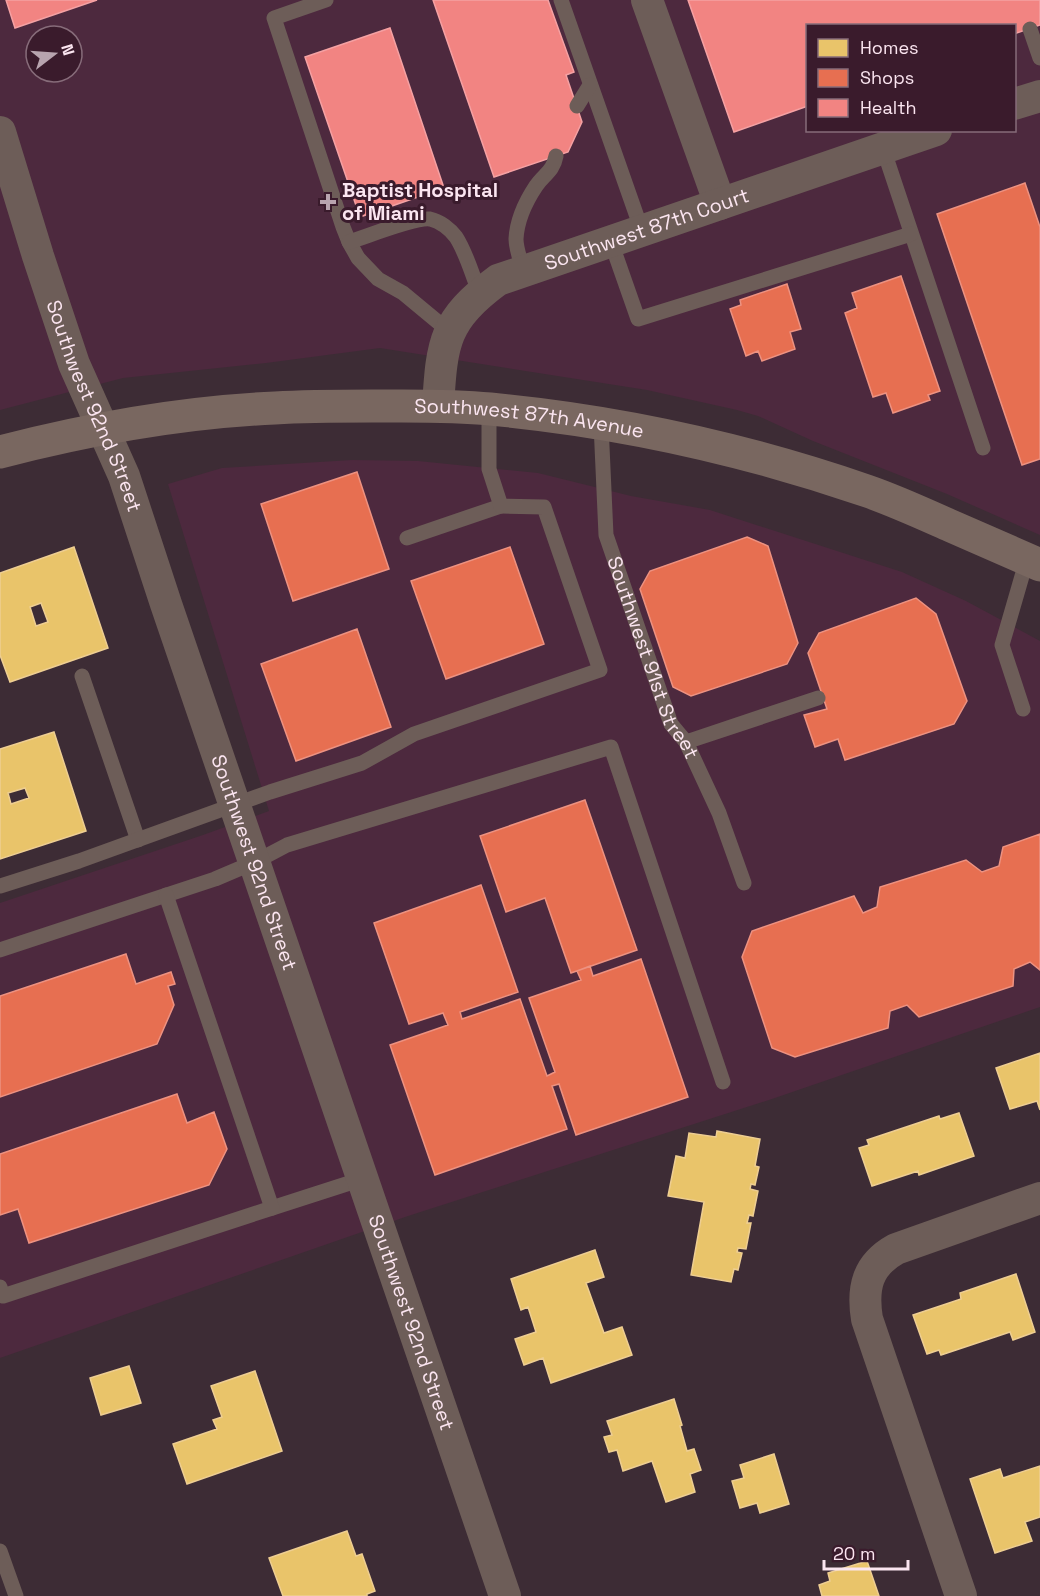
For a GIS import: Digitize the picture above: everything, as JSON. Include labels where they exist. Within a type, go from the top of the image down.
[{"type":"main road","name":"Southwest 87th Avenue","points":[[0,452],[104,429],[267,408],[438,405],[489,409],[602,424],[758,457],[869,492],[1034,562]]},
{"type":"street","points":[[647,0],[720,204]]},
{"type":"street","points":[[1016,103],[1040,96]]},
{"type":"street","name":"Southwest 92nd Street","points":[[0,132],[74,364],[124,476],[505,1596]]},
{"type":"street","name":"Southwest 87th Court","points":[[438,405],[441,360],[450,332],[463,310],[498,280],[930,132]]},
{"type":"street","points":[[961,1596],[867,1319],[866,1286],[870,1273],[877,1263],[896,1249],[1040,1198]]},
{"type":"lane","points":[[326,0],[274,18],[349,243],[358,258],[378,279],[403,293],[450,332]]},
{"type":"lane","points":[[561,0],[642,231]]},
{"type":"lane","points":[[1030,29],[1040,58]]},
{"type":"lane","points":[[577,106],[590,85]]},
{"type":"lane","points":[[883,148],[983,448]]},
{"type":"lane","points":[[523,271],[516,240],[519,219],[536,186],[554,166],[556,156]]},
{"type":"lane","points":[[349,243],[418,219],[430,219],[444,225],[455,235],[480,294]]},
{"type":"lane","points":[[611,242],[638,320],[911,234]]},
{"type":"lane","points":[[489,409],[489,469],[501,506]]},
{"type":"lane","name":"Southwest 91st Street","points":[[602,424],[606,535],[671,724],[686,742],[719,813],[744,883]]},
{"type":"lane","points":[[0,886],[79,861],[270,792],[362,763],[414,734],[600,669],[544,507],[501,506],[407,538]]},
{"type":"lane","points":[[1023,710],[1002,645],[1034,562]]},
{"type":"lane","points":[[82,676],[138,840]]},
{"type":"lane","points":[[686,742],[818,698]]},
{"type":"lane","points":[[0,950],[215,879],[287,845],[611,747],[723,1082]]},
{"type":"lane","points":[[166,895],[272,1208]]},
{"type":"lane","points":[[0,1287],[3,1296],[362,1179]]},
{"type":"lane","points":[[0,1551],[15,1596]]},
{"type":"shaded area","name":"Baptist Hospital of Miami","points":[[0,0],[1040,0],[1040,535],[758,416],[647,390],[380,348],[123,378],[0,410]]},
{"type":"shaded area","points":[[352,460],[418,461],[538,473],[631,496],[710,510],[902,572],[966,601],[1040,641],[1040,1007],[769,1100],[408,1216],[0,1358],[0,903],[269,811],[168,484],[222,468]]},
{"type":"building: Homes","points":[[74,547],[108,648],[10,682],[0,655],[0,573]],"holes":[[[41,603],[48,622],[36,626],[30,607]]]},
{"type":"building: Homes","points":[[54,732],[86,831],[0,859],[0,749]],"holes":[[[25,788],[29,798],[11,804],[8,793]]]},
{"type":"building: Homes","points":[[1040,1053],[1040,1110],[1037,1101],[1010,1109],[996,1068]]},
{"type":"building: Homes","points":[[959,1113],[974,1156],[919,1175],[918,1171],[872,1186],[859,1148],[869,1145],[867,1140],[939,1116],[940,1119]]},
{"type":"building: Homes","points":[[717,1131],[760,1139],[755,1166],[759,1167],[755,1185],[751,1184],[750,1189],[758,1191],[753,1216],[749,1215],[747,1223],[751,1223],[746,1249],[738,1248],[737,1252],[742,1253],[738,1270],[734,1269],[731,1282],[691,1275],[704,1202],[668,1196],[676,1156],[685,1158],[689,1133],[716,1137]]},
{"type":"building: Homes","points":[[595,1250],[604,1277],[586,1283],[604,1333],[622,1327],[632,1355],[551,1383],[543,1358],[524,1365],[515,1339],[536,1332],[528,1307],[521,1310],[511,1279]]},
{"type":"building: Homes","points":[[1016,1274],[1035,1332],[1013,1340],[1010,1332],[941,1355],[939,1350],[927,1354],[913,1315],[961,1299],[960,1293]]},
{"type":"building: Homes","points":[[129,1366],[141,1403],[101,1415],[90,1378]]},
{"type":"building: Homes","points":[[255,1371],[282,1451],[187,1484],[173,1444],[217,1429],[213,1420],[222,1417],[211,1386]]},
{"type":"building: Homes","points":[[674,1399],[687,1451],[694,1449],[701,1470],[690,1474],[695,1492],[666,1502],[652,1461],[623,1471],[617,1450],[609,1452],[604,1437],[612,1435],[607,1421]]},
{"type":"building: Homes","points":[[774,1454],[789,1504],[760,1513],[757,1503],[740,1508],[732,1481],[744,1478],[740,1465]]},
{"type":"building: Homes","points":[[1040,1466],[1040,1517],[1025,1522],[1032,1541],[995,1553],[970,1479],[1000,1469],[1003,1478]]},
{"type":"building: Homes","points":[[347,1531],[356,1556],[362,1554],[375,1591],[367,1596],[283,1596],[269,1558]]},
{"type":"building: Homes","points":[[867,1561],[879,1596],[822,1596],[819,1585],[830,1581],[828,1573]]},
{"type":"building: Shops","points":[[1025,183],[1040,227],[1040,459],[1022,465],[937,214]]},
{"type":"building: Shops","points":[[901,276],[940,391],[928,395],[930,400],[893,413],[886,393],[873,397],[845,313],[857,308],[852,293]]},
{"type":"building: Shops","points":[[787,284],[801,329],[790,332],[795,349],[762,361],[758,351],[746,356],[730,309],[741,305],[740,300]]},
{"type":"building: Shops","points":[[357,472],[389,569],[293,601],[261,504]]},
{"type":"building: Shops","points":[[747,537],[768,546],[798,643],[787,664],[691,696],[673,687],[640,589],[650,571]]},
{"type":"building: Shops","points":[[510,547],[544,644],[446,679],[411,581]]},
{"type":"building: Shops","points":[[916,598],[936,614],[967,701],[954,724],[845,760],[838,739],[815,747],[804,715],[827,709],[808,653],[819,633]]},
{"type":"building: Shops","points":[[357,629],[391,727],[296,761],[261,664]]},
{"type":"building: Shops","points":[[585,800],[637,950],[571,973],[545,898],[506,912],[480,836]]},
{"type":"building: Shops","points":[[1040,834],[1040,970],[1030,962],[1014,969],[1013,986],[919,1017],[907,1005],[890,1011],[888,1028],[795,1057],[772,1048],[742,957],[752,931],[854,896],[863,913],[877,907],[880,887],[966,860],[982,872],[999,866],[1003,847]]},
{"type":"building: Shops","points":[[481,885],[518,992],[460,1012],[462,1019],[520,999],[547,1076],[555,1072],[529,998],[581,980],[577,971],[590,966],[593,976],[641,959],[688,1097],[576,1135],[559,1084],[552,1086],[567,1129],[435,1175],[390,1045],[448,1025],[443,1013],[409,1024],[374,923]]},
{"type":"building: Shops","points":[[126,954],[136,984],[171,972],[175,984],[168,986],[174,1005],[157,1044],[0,1097],[0,996]]},
{"type":"building: Shops","points":[[177,1094],[187,1123],[214,1112],[227,1149],[209,1185],[29,1243],[18,1209],[0,1215],[0,1154]]},
{"type":"building: Health","points":[[6,0],[97,0],[24,24],[15,28]]},
{"type":"building: Health","points":[[433,0],[548,0],[574,72],[566,75],[582,122],[568,152],[494,177]]},
{"type":"building: Health","points":[[688,0],[1040,0],[1040,25],[1016,33],[1016,24],[806,24],[806,107],[734,132]]},
{"type":"building: Health","points":[[390,28],[444,188],[360,217],[305,57]]},
{"type":"place","name":"Baptist Hospital of Miami","points":[[328,202]]}]
